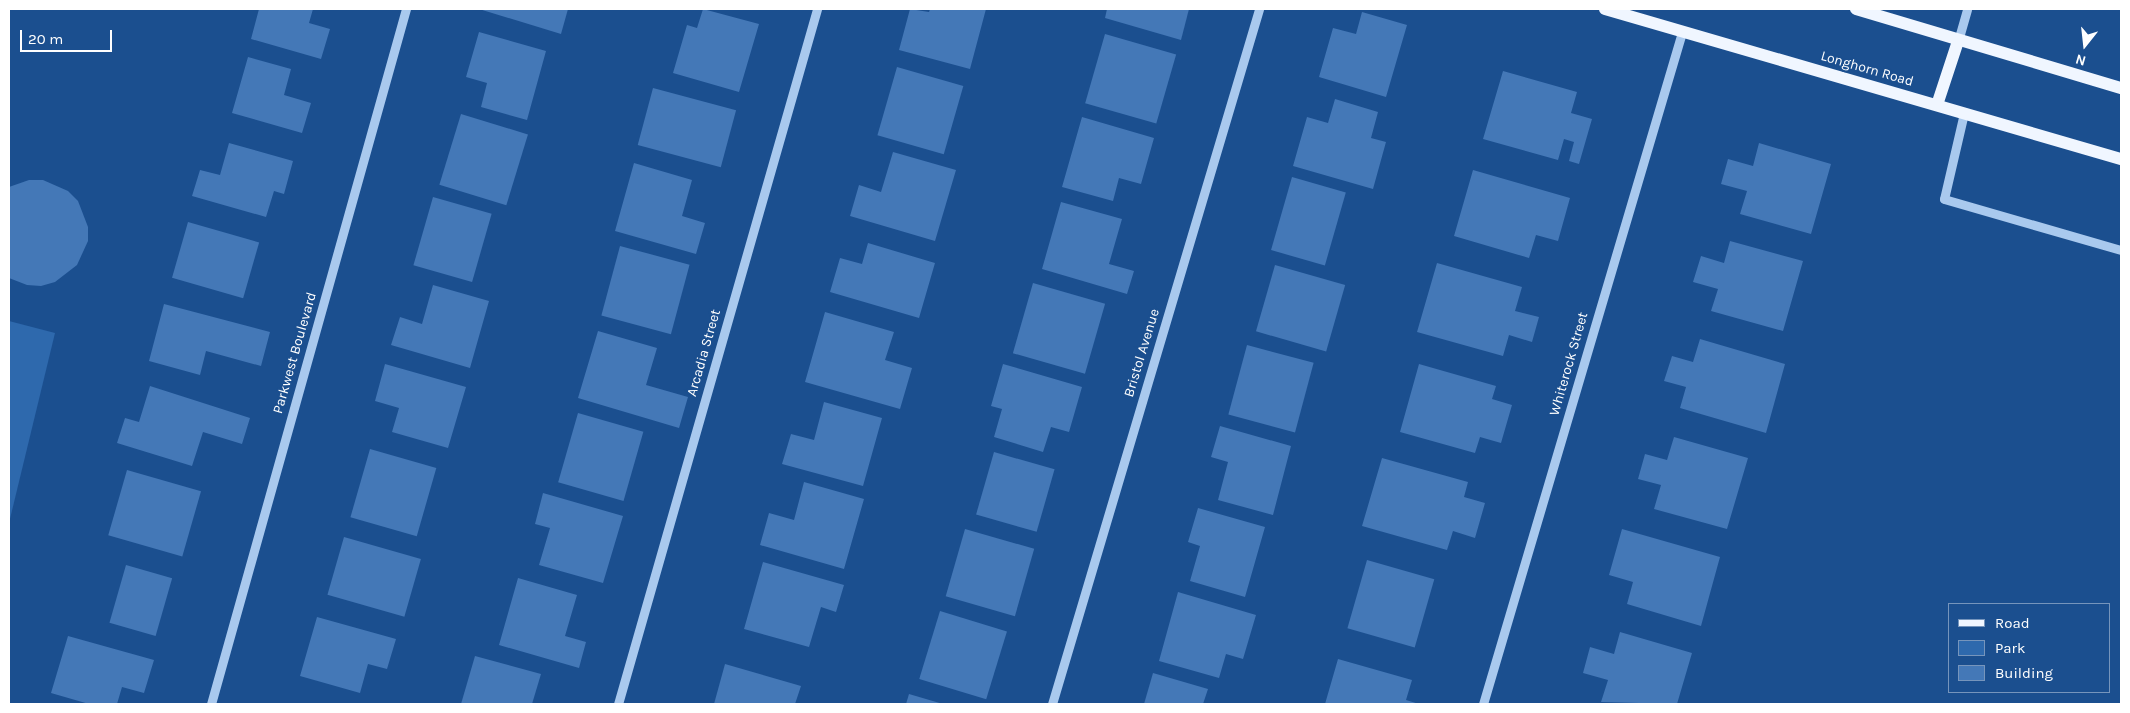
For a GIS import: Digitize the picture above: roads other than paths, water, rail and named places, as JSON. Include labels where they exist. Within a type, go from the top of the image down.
[{"type":"main road","name":"Longhorn Road","points":[[1605,9],[2121,159]]},
{"type":"main road","points":[[1856,9],[1958,41],[2121,88]]},
{"type":"main road","points":[[1937,105],[1958,41]]},
{"type":"street","name":"Parkwest Boulevard","points":[[211,704],[406,9]]},
{"type":"street","name":"Arcadia Street","points":[[618,704],[817,9]]},
{"type":"street","name":"Bristol Avenue","points":[[1052,704],[1259,9]]},
{"type":"street","points":[[1958,41],[1967,9]]},
{"type":"street","name":"Whiterock Street","points":[[1483,704],[1682,32]]},
{"type":"street","points":[[1964,113],[1944,199],[2121,250]]}]
